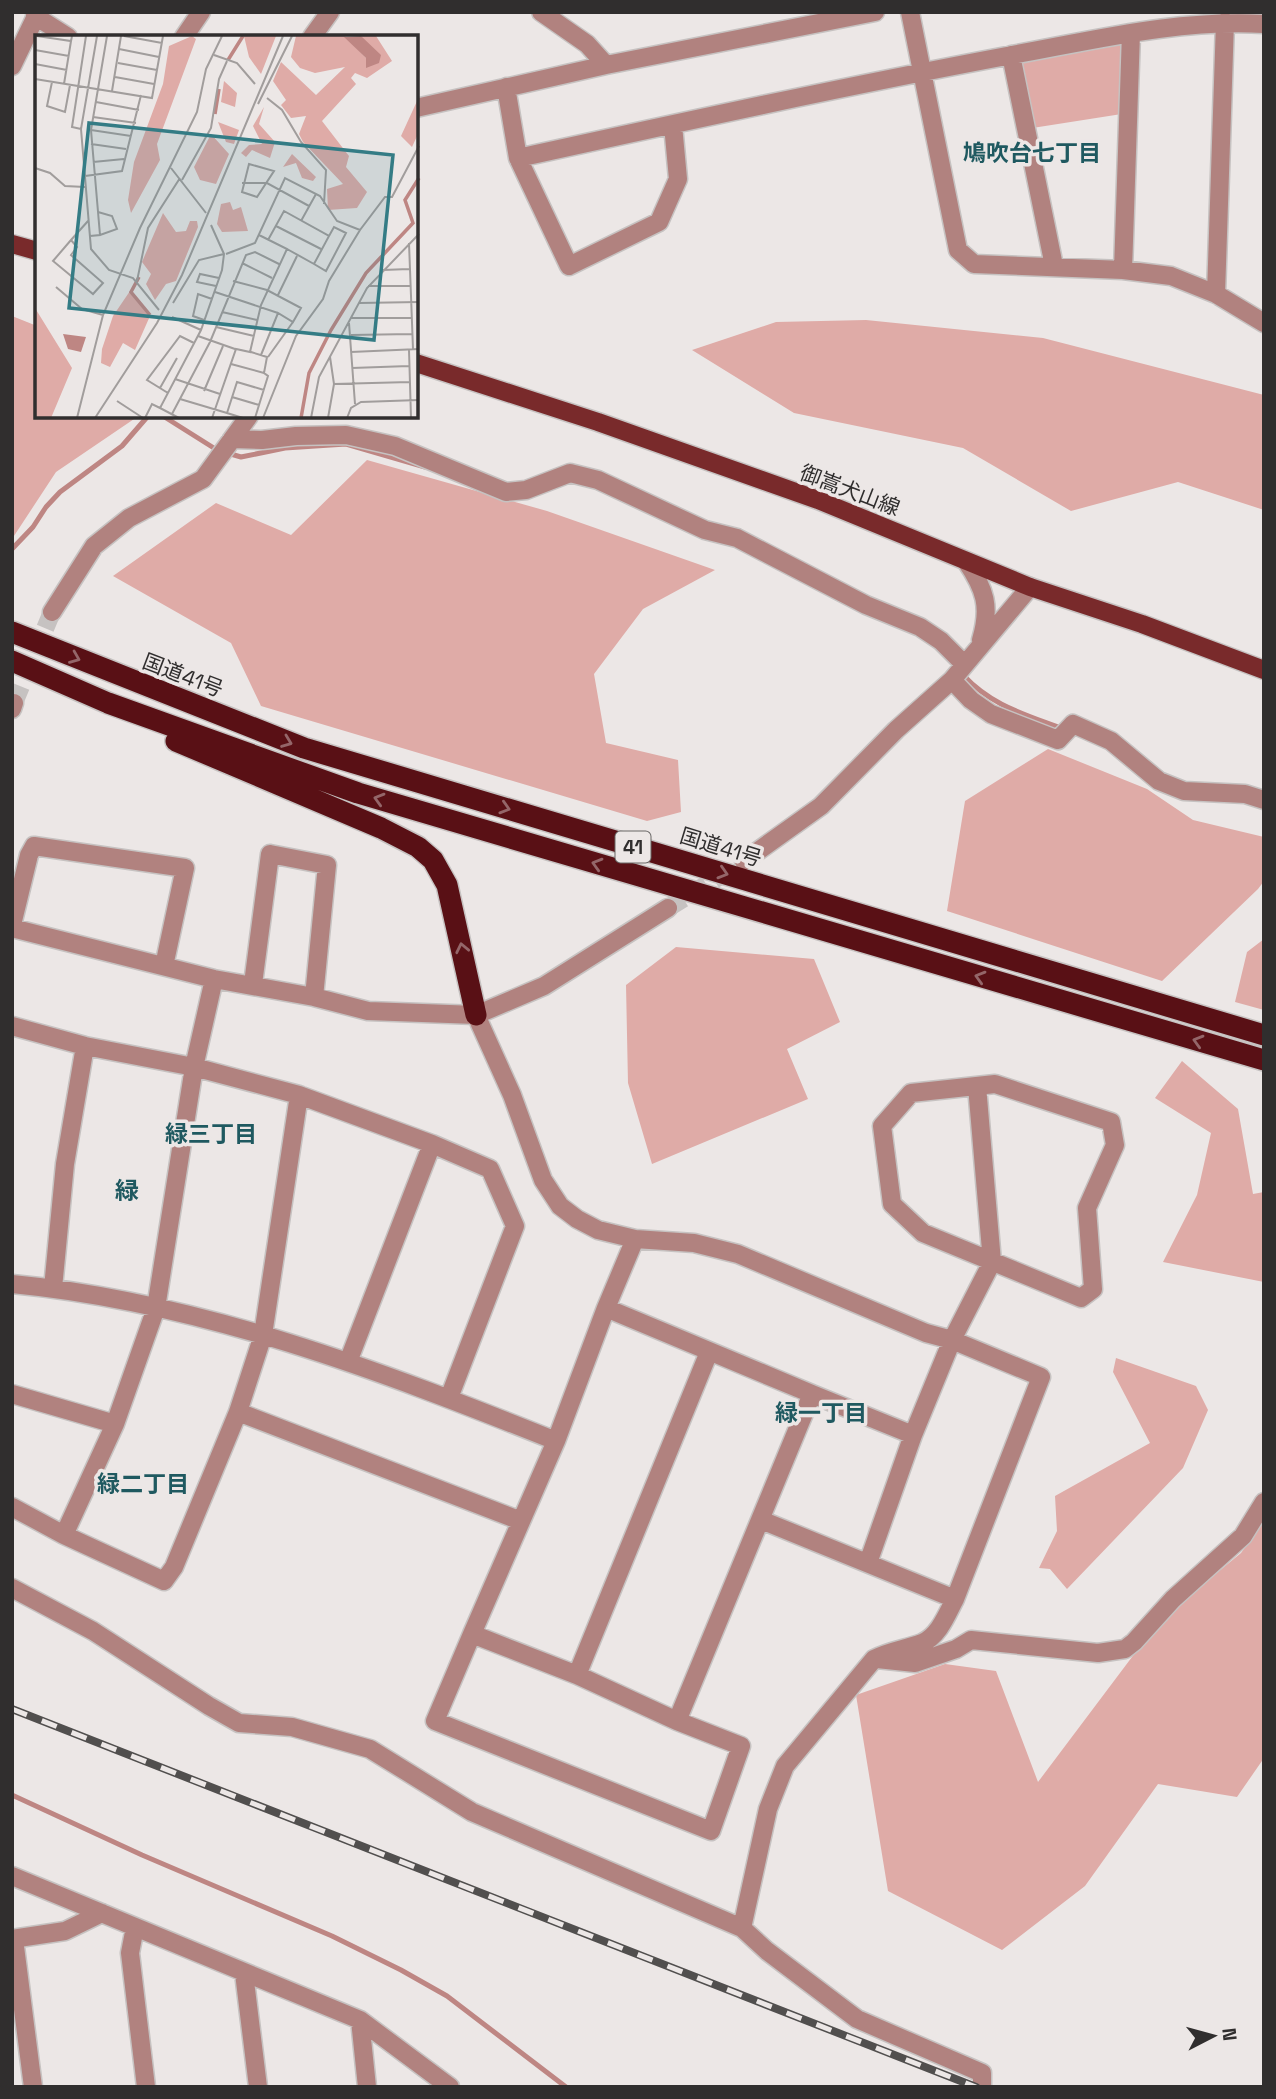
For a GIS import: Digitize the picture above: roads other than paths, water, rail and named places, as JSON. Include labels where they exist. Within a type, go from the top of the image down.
[{"type":"highway","name":"国道41号","points":[[12,632],[304,748],[1264,1035]]},
{"type":"highway","name":"41","points":[[12,661],[108,703],[358,793],[1264,1060]]},
{"type":"highway","points":[[108,703],[190,748],[382,828],[418,847],[433,860],[447,885],[476,1015]]},
{"type":"main road","points":[[12,244],[35,250]]},
{"type":"main road","name":"御嵩犬山線","points":[[418,364],[598,422],[807,496],[1030,587],[1153,628],[1264,670]]},
{"type":"street","points":[[185,35],[201,12]]},
{"type":"street","points":[[313,35],[330,12]]},
{"type":"street","points":[[541,12],[587,44],[606,65]]},
{"type":"street","points":[[418,108],[834,15],[875,12]]},
{"type":"street","points":[[910,12],[958,250],[974,264],[1123,270],[1171,276],[1216,294],[1264,323]]},
{"type":"street","points":[[12,66],[37,14],[65,35]]},
{"type":"street","points":[[518,158],[923,71],[1131,33],[1226,22],[1264,24]]},
{"type":"street","points":[[1216,294],[1226,22]]},
{"type":"street","points":[[1123,270],[1131,33]]},
{"type":"street","points":[[1012,55],[1054,266]]},
{"type":"street","points":[[506,87],[518,158],[569,266],[659,222],[678,179],[673,125]]},
{"type":"street","points":[[52,612],[94,546],[129,519],[204,480],[248,418]]},
{"type":"street","points":[[232,439],[346,435],[395,446],[506,492],[526,490],[570,472],[598,480],[705,530],[737,538],[866,605],[920,627],[941,641],[964,664]]},
{"type":"street","points":[[966,561],[981,582],[986,605],[987,620],[979,647]]},
{"type":"street","points":[[744,861],[821,806],[895,730],[952,680],[1030,587]]},
{"type":"street","points":[[952,680],[971,700],[991,714],[1058,740],[1073,724],[1111,741],[1159,781],[1184,791],[1245,794],[1264,800]]},
{"type":"street","points":[[164,966],[185,868],[34,846],[29,855],[12,926],[164,966],[214,979],[253,984],[368,1011],[476,1015],[544,986],[668,908]]},
{"type":"street","points":[[253,984],[270,854],[327,865],[314,997]]},
{"type":"street","points":[[64,1535],[115,1423],[156,1308],[194,1067],[214,979]]},
{"type":"street","points":[[476,1015],[512,1095],[543,1180],[560,1206],[598,1230],[635,1240],[694,1243],[738,1254],[926,1333],[951,1340],[1041,1377],[955,1600],[940,1628],[925,1642],[885,1653],[874,1659],[785,1766],[768,1809],[742,1928]]},
{"type":"street","points":[[12,1026],[85,1046],[194,1067],[299,1095],[490,1168],[515,1226],[449,1398]]},
{"type":"street","points":[[53,1288],[65,1164],[85,1046]]},
{"type":"street","points":[[995,1084],[1111,1122],[1115,1145],[1087,1208],[1093,1290],[1081,1298],[923,1233],[892,1203],[882,1126],[911,1093],[977,1086],[995,1084]]},
{"type":"street","points":[[868,1563],[913,1435],[951,1340],[992,1262],[977,1086]]},
{"type":"street","points":[[12,1507],[64,1535],[164,1581],[173,1567],[238,1412],[262,1335],[299,1095]]},
{"type":"street","points":[[348,1362],[432,1144]]},
{"type":"street","points":[[472,1634],[578,1675],[677,1721],[741,1746],[711,1831],[435,1721],[472,1634],[556,1441],[606,1308],[635,1240]]},
{"type":"street","points":[[12,1284],[53,1288],[156,1308],[262,1335],[449,1398],[556,1441]]},
{"type":"street","points":[[606,1308],[913,1435]]},
{"type":"street","points":[[578,1675],[709,1352]]},
{"type":"street","points":[[12,1394],[115,1423]]},
{"type":"street","points":[[677,1721],[812,1394]]},
{"type":"street","points":[[238,1412],[521,1521]]},
{"type":"street","points":[[874,1659],[915,1663],[956,1649],[971,1640],[1098,1653],[1125,1649],[1135,1642],[1173,1599],[1243,1536],[1264,1502]]},
{"type":"street","points":[[761,1520],[955,1600]]},
{"type":"street","points":[[12,1588],[93,1631],[239,1723],[292,1727],[370,1749],[472,1812],[742,1928],[857,2019],[982,2073],[982,2087]]},
{"type":"street","points":[[12,1876],[360,2020],[450,2087]]},
{"type":"street","points":[[33,2087],[13,1939],[65,1931],[102,1913]]},
{"type":"street","points":[[135,1927],[130,1953],[146,2087]]},
{"type":"street","points":[[244,1973],[258,2087]]},
{"type":"street","points":[[360,2020],[367,2087]]},
{"type":"waterway","points":[[12,549],[60,492],[122,446],[146,418]]},
{"type":"waterway","points":[[166,418],[217,450],[241,457],[285,448],[346,444],[425,467]]},
{"type":"waterway","points":[[963,675],[997,702],[1063,729]]},
{"type":"waterway","points":[[12,1795],[142,1855],[332,1936],[401,1970],[447,1996],[566,2087]]},
{"type":"tunnel","points":[[14,703],[52,612]]},
{"type":"tunnel","points":[[668,908],[732,869]]},
{"type":"railway","points":[[12,1709],[976,2087]]},
{"type":"district","name":"鳩吹台七丁目","points":[[1032,153]]},
{"type":"district","name":"緑三丁目","points":[[211,1134]]},
{"type":"district","name":"緑","points":[[127,1190]]},
{"type":"district","name":"緑一丁目","points":[[821,1413]]},
{"type":"district","name":"緑二丁目","points":[[143,1484]]}]
